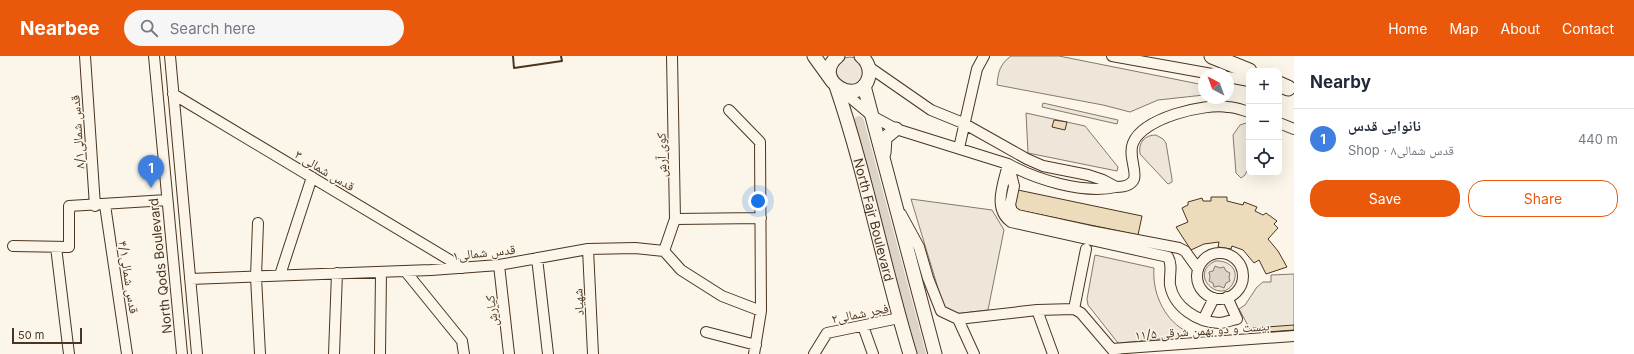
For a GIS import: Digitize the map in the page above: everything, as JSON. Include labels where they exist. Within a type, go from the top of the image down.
[{"type":"highway","points":[[1215,57],[1246,71]]},
{"type":"main road","points":[[814,56],[836,86],[852,91],[864,86],[869,74],[869,67],[861,56]]},
{"type":"main road","points":[[836,57],[830,70],[836,86]]},
{"type":"main road","name":"North Fajr Boulevard","points":[[836,86],[848,122],[899,318],[910,354]]},
{"type":"main road","name":"North Fajr Boulevard","points":[[864,86],[935,354]]},
{"type":"main road","points":[[883,161],[885,138],[896,129]]},
{"type":"street","name":"قدس شمالی۸/۱","points":[[85,56],[100,205]]},
{"type":"street","name":"North Qods Boulevard","points":[[154,56],[182,354]]},
{"type":"street","points":[[170,56],[197,354]]},
{"type":"street","name":"کوی آرش","points":[[664,251],[675,219],[672,56]]},
{"type":"street","points":[[959,148],[977,69],[984,56]]},
{"type":"street","points":[[1112,56],[1198,71]]},
{"type":"street","points":[[1202,56],[1215,57]]},
{"type":"street","points":[[869,67],[931,110],[964,123],[1027,159],[1042,166],[1088,175],[1104,180],[1116,187]]},
{"type":"street","points":[[1234,78],[1246,80]]},
{"type":"street","points":[[836,86],[872,116],[896,129],[1008,164],[1023,172],[1066,185],[1104,190],[1124,187],[1132,182],[1135,176],[1131,153],[1133,144],[1137,134],[1145,127],[1157,121],[1206,107],[1228,106],[1246,111]]},
{"type":"street","name":"قدس شمالی ۳","points":[[173,94],[463,268]]},
{"type":"street","points":[[706,332],[755,349],[761,311],[760,142],[729,110]]},
{"type":"street","points":[[1282,124],[1294,129]]},
{"type":"street","points":[[1008,164],[1014,186],[1010,205],[1012,211],[1017,214],[1090,231],[1179,248],[1185,251],[1198,269]]},
{"type":"street","points":[[1008,164],[1000,197],[1000,204],[1006,218],[1011,222],[1168,257],[1170,262],[1170,284],[1172,293],[1181,306],[1196,317],[1203,320],[1219,323],[1237,319],[1227,297]]},
{"type":"street","points":[[164,172],[180,171]]},
{"type":"street","points":[[280,275],[312,177]]},
{"type":"street","points":[[13,246],[69,247],[69,206],[167,200]]},
{"type":"street","points":[[895,200],[919,247],[928,278],[941,311],[958,319],[1037,310],[1074,308],[1081,313],[1114,352]]},
{"type":"street","name":"قدس شمالی۴/۱","points":[[100,205],[127,354]]},
{"type":"street","points":[[675,219],[761,218]]},
{"type":"street","points":[[258,223],[256,277],[260,354]]},
{"type":"street","points":[[56,247],[69,354]]},
{"type":"street","name":"قدس شمالی۱","points":[[190,279],[337,273],[406,272],[463,268],[499,265],[588,249],[635,248],[664,251]]},
{"type":"street","name":"شهیاد","points":[[588,249],[593,354]]},
{"type":"street","points":[[1074,308],[1086,249]]},
{"type":"street","points":[[664,251],[681,270],[722,296],[761,311]]},
{"type":"street","points":[[1212,254],[1226,254],[1233,257],[1241,268],[1243,275],[1238,289],[1227,297],[1214,298],[1208,295],[1202,290],[1197,277],[1198,269],[1201,263],[1212,254]]},
{"type":"street","points":[[537,258],[548,354]]},
{"type":"street","name":"کیارش","points":[[499,265],[509,354]]},
{"type":"street","points":[[406,272],[462,341],[464,354]]},
{"type":"street","points":[[334,354],[337,273]]},
{"type":"street","points":[[380,354],[381,273]]},
{"type":"street","points":[[1203,320],[1214,298]]},
{"type":"street","points":[[1037,310],[1052,354]]},
{"type":"street","name":"فجر شمالی۲","points":[[814,354],[827,333],[899,318]]},
{"type":"street","points":[[958,319],[974,354]]},
{"type":"street","points":[[863,326],[873,354]]},
{"type":"street","name":"بیست و دو بهمن شرقی ۱۱/۵","points":[[1114,352],[1294,336]]},
{"type":"shaded area","points":[[1011,56],[1059,56],[1198,84],[1198,96],[1158,100],[1130,112],[1103,105],[997,85],[1000,69],[1004,62]]},
{"type":"shaded area","points":[[850,57],[860,61],[864,71],[860,81],[850,85],[840,81],[836,71],[840,61]]},
{"type":"shaded area","points":[[1043,103],[1118,120],[1117,124],[1042,107]]},
{"type":"shaded area","points":[[1026,113],[1085,126],[1118,167],[1117,171],[1028,153]]},
{"type":"shaded area","points":[[1246,123],[1246,173],[1241,178],[1236,173],[1233,135],[1240,125]]},
{"type":"shaded area","points":[[1156,135],[1163,139],[1166,143],[1172,179],[1172,182],[1168,184],[1140,154],[1140,146],[1143,140],[1149,136]]},
{"type":"shaded area","points":[[911,199],[992,210],[1004,230],[988,310],[954,314],[944,308]]},
{"type":"shaded area","points":[[1095,255],[1154,268],[1155,286],[1160,303],[1170,318],[1184,330],[1181,337],[1118,343],[1088,305],[1087,299]]},
{"type":"shaded area","points":[[1215,261],[1228,263],[1235,272],[1234,281],[1229,288],[1223,291],[1216,290],[1210,286],[1206,281],[1204,274],[1207,267]]},
{"type":"shaded area","points":[[1215,266],[1220,268],[1224,267],[1226,271],[1230,273],[1230,281],[1226,283],[1224,288],[1219,286],[1214,287],[1213,283],[1209,281],[1209,272],[1213,271]]},
{"type":"shaded area","points":[[1294,274],[1294,330],[1252,333],[1239,309],[1245,305],[1257,287],[1263,282],[1271,282],[1271,275]]},
{"type":"building","points":[[1054,120],[1067,122],[1065,130],[1052,127]]},
{"type":"building","points":[[1018,190],[1142,216],[1138,235],[1014,209]]},
{"type":"building","points":[[1211,197],[1227,197],[1227,201],[1243,205],[1244,202],[1257,207],[1255,211],[1263,215],[1266,213],[1277,221],[1274,224],[1278,228],[1268,239],[1278,251],[1287,267],[1266,274],[1259,260],[1254,263],[1243,250],[1232,246],[1231,249],[1218,247],[1219,242],[1204,244],[1191,250],[1176,227],[1188,222],[1182,208],[1188,205],[1188,202],[1202,198],[1203,201],[1211,201]]},
{"type":"building","points":[[1294,325],[1294,330],[1254,333],[1253,328]]},
{"type":"waterway","points":[[859,121],[921,354]]},
{"type":"wall","points":[[513,56],[514,68],[562,61],[561,56]]},
{"type":"place","name":"نانوایی قدس","points":[[151,188]]}]
